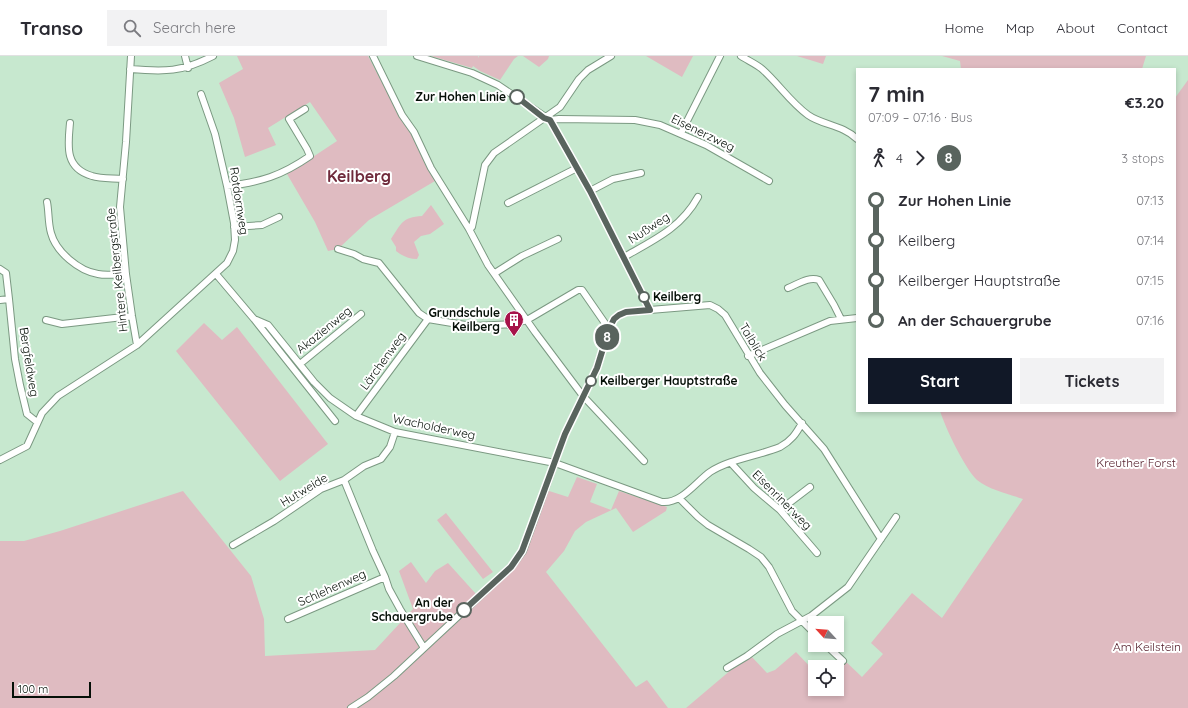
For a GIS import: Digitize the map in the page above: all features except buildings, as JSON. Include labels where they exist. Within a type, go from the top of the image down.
[{"type":"street","name":"Hintere Keilbergstraße","points":[[0,460],[27,446],[42,412],[58,396],[137,345],[126,274],[120,208],[126,142],[131,56]]},
{"type":"street","points":[[184,56],[188,68]]},
{"type":"street","points":[[130,69],[156,72],[188,68],[214,56]]},
{"type":"street","points":[[372,56],[402,115],[414,132],[431,168],[469,229],[488,265],[495,273],[526,320],[583,396],[644,461]]},
{"type":"street","points":[[417,56],[472,73],[498,85],[547,119],[590,191],[650,310]]},
{"type":"street","points":[[469,229],[472,227],[485,165],[489,159],[494,153],[547,119],[560,107],[579,79],[588,70],[611,56]]},
{"type":"street","points":[[681,133],[720,56]]},
{"type":"street","points":[[741,56],[761,68],[808,115],[840,128],[856,138]]},
{"type":"street","name":"Rotdornweg","points":[[137,345],[216,274],[227,263],[233,251],[235,240],[234,227],[227,186],[215,134],[201,94]]},
{"type":"street","points":[[227,186],[268,179],[295,167],[310,156],[290,119],[305,109]]},
{"type":"street","name":"Eisenerzweg","points":[[547,119],[635,120],[660,124],[706,145],[769,181]]},
{"type":"street","points":[[70,122],[68,143],[69,156],[74,165],[81,171],[92,176],[123,179]]},
{"type":"street","points":[[508,204],[576,168]]},
{"type":"street","points":[[590,191],[613,179],[641,173]]},
{"type":"street","name":"Nußweg","points":[[624,257],[675,226],[688,213],[698,197]]},
{"type":"street","points":[[48,202],[51,233],[60,250],[72,262],[83,269],[98,274],[126,274]]},
{"type":"street","points":[[234,227],[262,225],[279,217]]},
{"type":"street","points":[[495,273],[522,256],[558,239]]},
{"type":"street","points":[[338,249],[354,254],[363,259],[379,263],[418,313],[428,318],[452,324],[473,326],[513,324],[526,320],[578,290],[582,290],[609,329]]},
{"type":"street","name":"Bergfeldweg","points":[[0,269],[6,272],[15,359],[27,414],[37,422]]},
{"type":"street","name":"Wacholderweg","points":[[216,274],[254,319],[335,421]]},
{"type":"street","points":[[788,288],[810,279],[815,278],[819,280],[841,319]]},
{"type":"street","points":[[0,300],[9,299]]},
{"type":"street","name":"Talblick","points":[[351,708],[368,697],[394,676],[511,567],[522,551],[570,423],[597,368],[609,329],[614,319],[626,312],[710,305],[718,309],[772,390],[824,449],[881,539]]},
{"type":"street","name":"Akazienweg","points":[[300,364],[361,314]]},
{"type":"street","points":[[46,320],[62,324],[132,316]]},
{"type":"street","name":"Lärchenweg","points":[[356,416],[428,318]]},
{"type":"street","points":[[748,356],[830,321],[856,318]]},
{"type":"street","name":"Wacholderweg","points":[[254,319],[268,325],[314,382],[330,398],[356,416],[395,432],[555,462],[662,502],[668,502],[679,498]]},
{"type":"street","points":[[802,423],[794,437],[780,448],[731,463],[713,471],[679,498],[708,525],[749,548],[761,557],[769,567],[792,611],[808,628]]},
{"type":"street","name":"Hutweide","points":[[233,545],[274,521],[321,490],[344,480],[364,466],[380,459],[390,447],[395,432]]},
{"type":"street","name":"Eisenrinerweg","points":[[731,463],[754,488],[780,510],[818,553]]},
{"type":"street","points":[[344,480],[389,589],[424,648]]},
{"type":"street","points":[[780,510],[810,487]]},
{"type":"street","points":[[727,668],[747,656],[777,634],[811,616],[848,587],[896,517]]},
{"type":"street","name":"Schlehenweg","points":[[288,619],[385,577]]},
{"type":"street","points":[[833,652],[842,660]]},
{"type":"green space","points":[[237,56],[368,56],[400,117],[412,135],[435,181],[369,220],[338,249],[328,251],[315,222],[287,174],[337,141],[310,102],[268,128],[276,145],[245,157],[234,118],[219,83],[243,69]]},
{"type":"green space","points":[[431,56],[478,56],[478,58],[479,56],[518,56],[514,59],[500,80],[480,71],[473,66],[472,68]]},
{"type":"green space","points":[[523,56],[549,56],[548,59],[539,67]]},
{"type":"green space","points":[[646,56],[693,56],[682,77]]},
{"type":"green space","points":[[797,56],[826,56],[823,64]]},
{"type":"green space","points":[[942,56],[1146,56],[1142,68],[961,68],[960,61]]},
{"type":"green space","points":[[1188,80],[1188,708],[686,708],[738,664],[751,656],[767,673],[775,670],[796,652],[808,665],[808,696],[844,696],[844,660],[840,660],[842,658],[862,677],[883,654],[871,643],[912,593],[942,618],[1023,499],[993,489],[977,480],[972,475],[956,447],[940,412],[1176,412],[1176,97]]},
{"type":"green space","points":[[431,205],[444,224],[430,234],[421,236],[414,242],[419,255],[417,259],[408,258],[396,251],[396,247],[391,239],[400,225],[410,218],[422,216]]},
{"type":"green space","points":[[204,323],[222,340],[237,327],[328,444],[280,481],[176,351]]},
{"type":"green space","points":[[577,477],[597,484],[590,502],[611,510],[619,491],[667,507],[666,511],[633,532],[616,508],[586,522],[575,531],[564,551],[546,572],[636,687],[647,680],[668,708],[0,708],[0,541],[24,541],[60,531],[183,491],[251,576],[264,619],[265,656],[375,650],[413,609],[399,571],[411,562],[426,583],[435,571],[448,563],[476,594],[510,563],[519,549],[522,553],[546,490],[568,497]]},
{"type":"green space","points":[[446,513],[493,572],[483,579],[437,520]]},
{"type":"bus line","name":"8","points":[[464,610],[511,567],[522,551],[565,434],[597,368],[609,329],[614,319],[626,312],[650,310],[590,191],[550,120],[544,118],[517,97]]},
{"type":"place","name":"Zur Hohen Linie","points":[[517,97]]},
{"type":"place","name":"Keilberg","points":[[644,297]]},
{"type":"place","name":"Grundschule Keilberg","points":[[514,337]]},
{"type":"place","name":"Keilberger Hauptstraße","points":[[591,381]]},
{"type":"place","name":"An der Schauergrube","points":[[464,610]]},
{"type":"district","name":"Keilberg","points":[[359,176]]},
{"type":"park label","name":"Kreuther Forst","points":[[1136,463]]},
{"type":"park label","name":"Am Keilstein","points":[[1147,647]]}]
